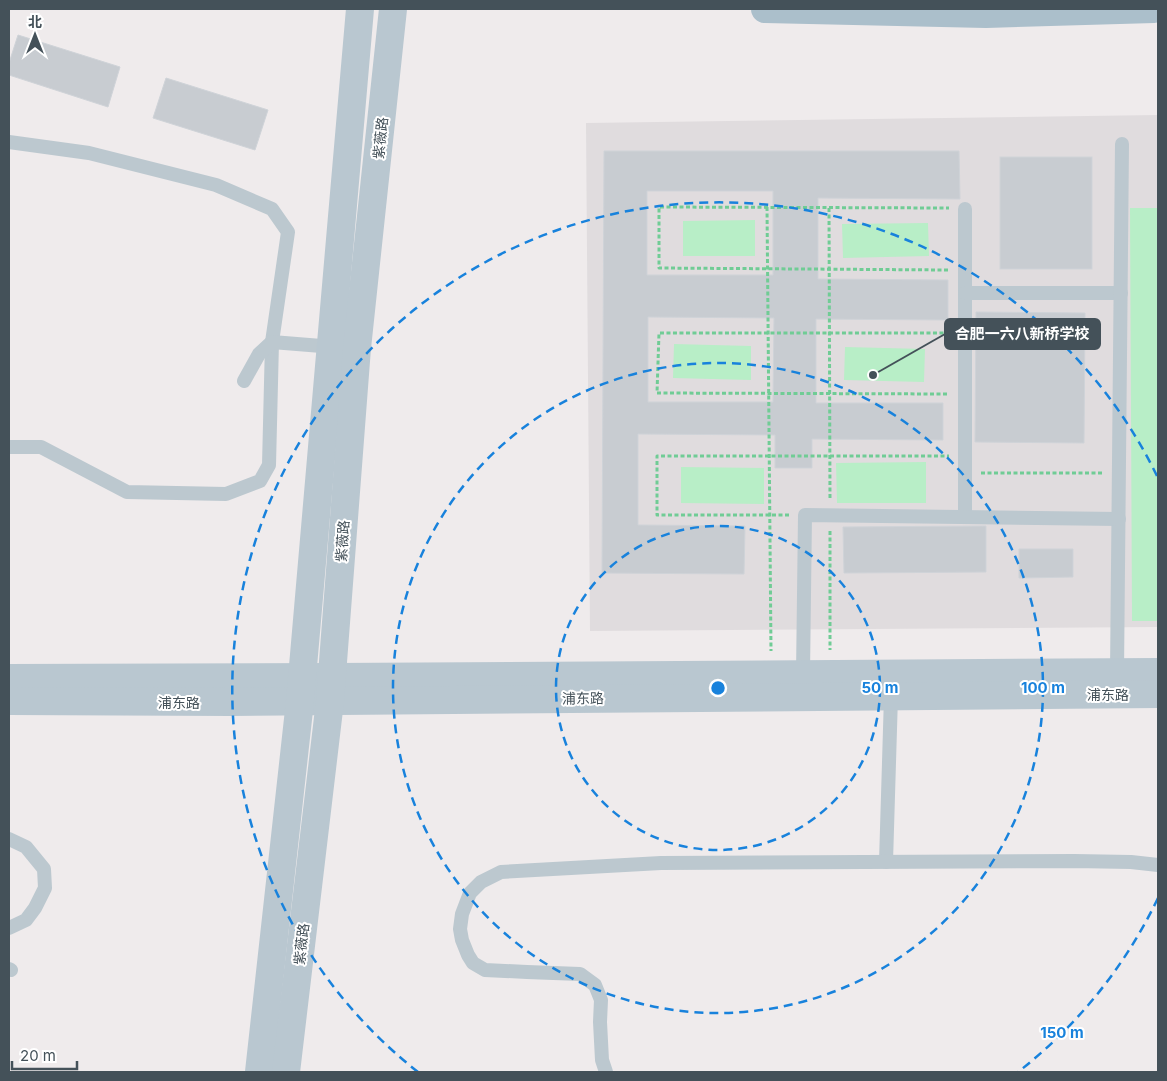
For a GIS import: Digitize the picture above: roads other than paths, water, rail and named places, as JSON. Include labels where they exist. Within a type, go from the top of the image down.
[{"type":"main road","points":[[765,9],[986,14],[1154,9]]},
{"type":"street","name":"紫薇路","points":[[259,1072],[301,689],[360,9]]},
{"type":"street","name":"紫薇路","points":[[286,1072],[331,689],[357,348],[394,9]]},
{"type":"street","name":"浦东路","points":[[331,689],[803,674],[1158,672]]},
{"type":"street","name":"浦东路","points":[[9,678],[301,689],[891,696],[1158,694]]},
{"type":"street","name":"浦东路","points":[[9,701],[301,689]]},
{"type":"lane","points":[[9,142],[90,154],[216,185],[272,209],[288,232],[272,342],[269,465],[260,482],[226,494],[127,492],[41,447],[9,447]]},
{"type":"lane","points":[[1117,673],[1122,144]]},
{"type":"lane","points":[[965,209],[965,517]]},
{"type":"lane","points":[[965,293],[1121,293]]},
{"type":"lane","points":[[244,381],[259,354],[272,342],[357,348]]},
{"type":"lane","points":[[803,674],[805,515],[1119,518]]},
{"type":"lane","points":[[886,862],[891,696]]},
{"type":"lane","points":[[9,838],[26,847],[44,869],[45,888],[35,908],[26,920],[9,928]]},
{"type":"lane","points":[[606,1072],[602,1060],[601,1046],[601,1000],[595,985],[580,974],[485,970],[473,963],[462,940],[460,929],[462,914],[470,893],[481,882],[501,872],[660,863],[1074,861],[1131,862],[1158,865]]},
{"type":"place","name":"合肥一六八新桥学校","points":[[873,375]]}]
